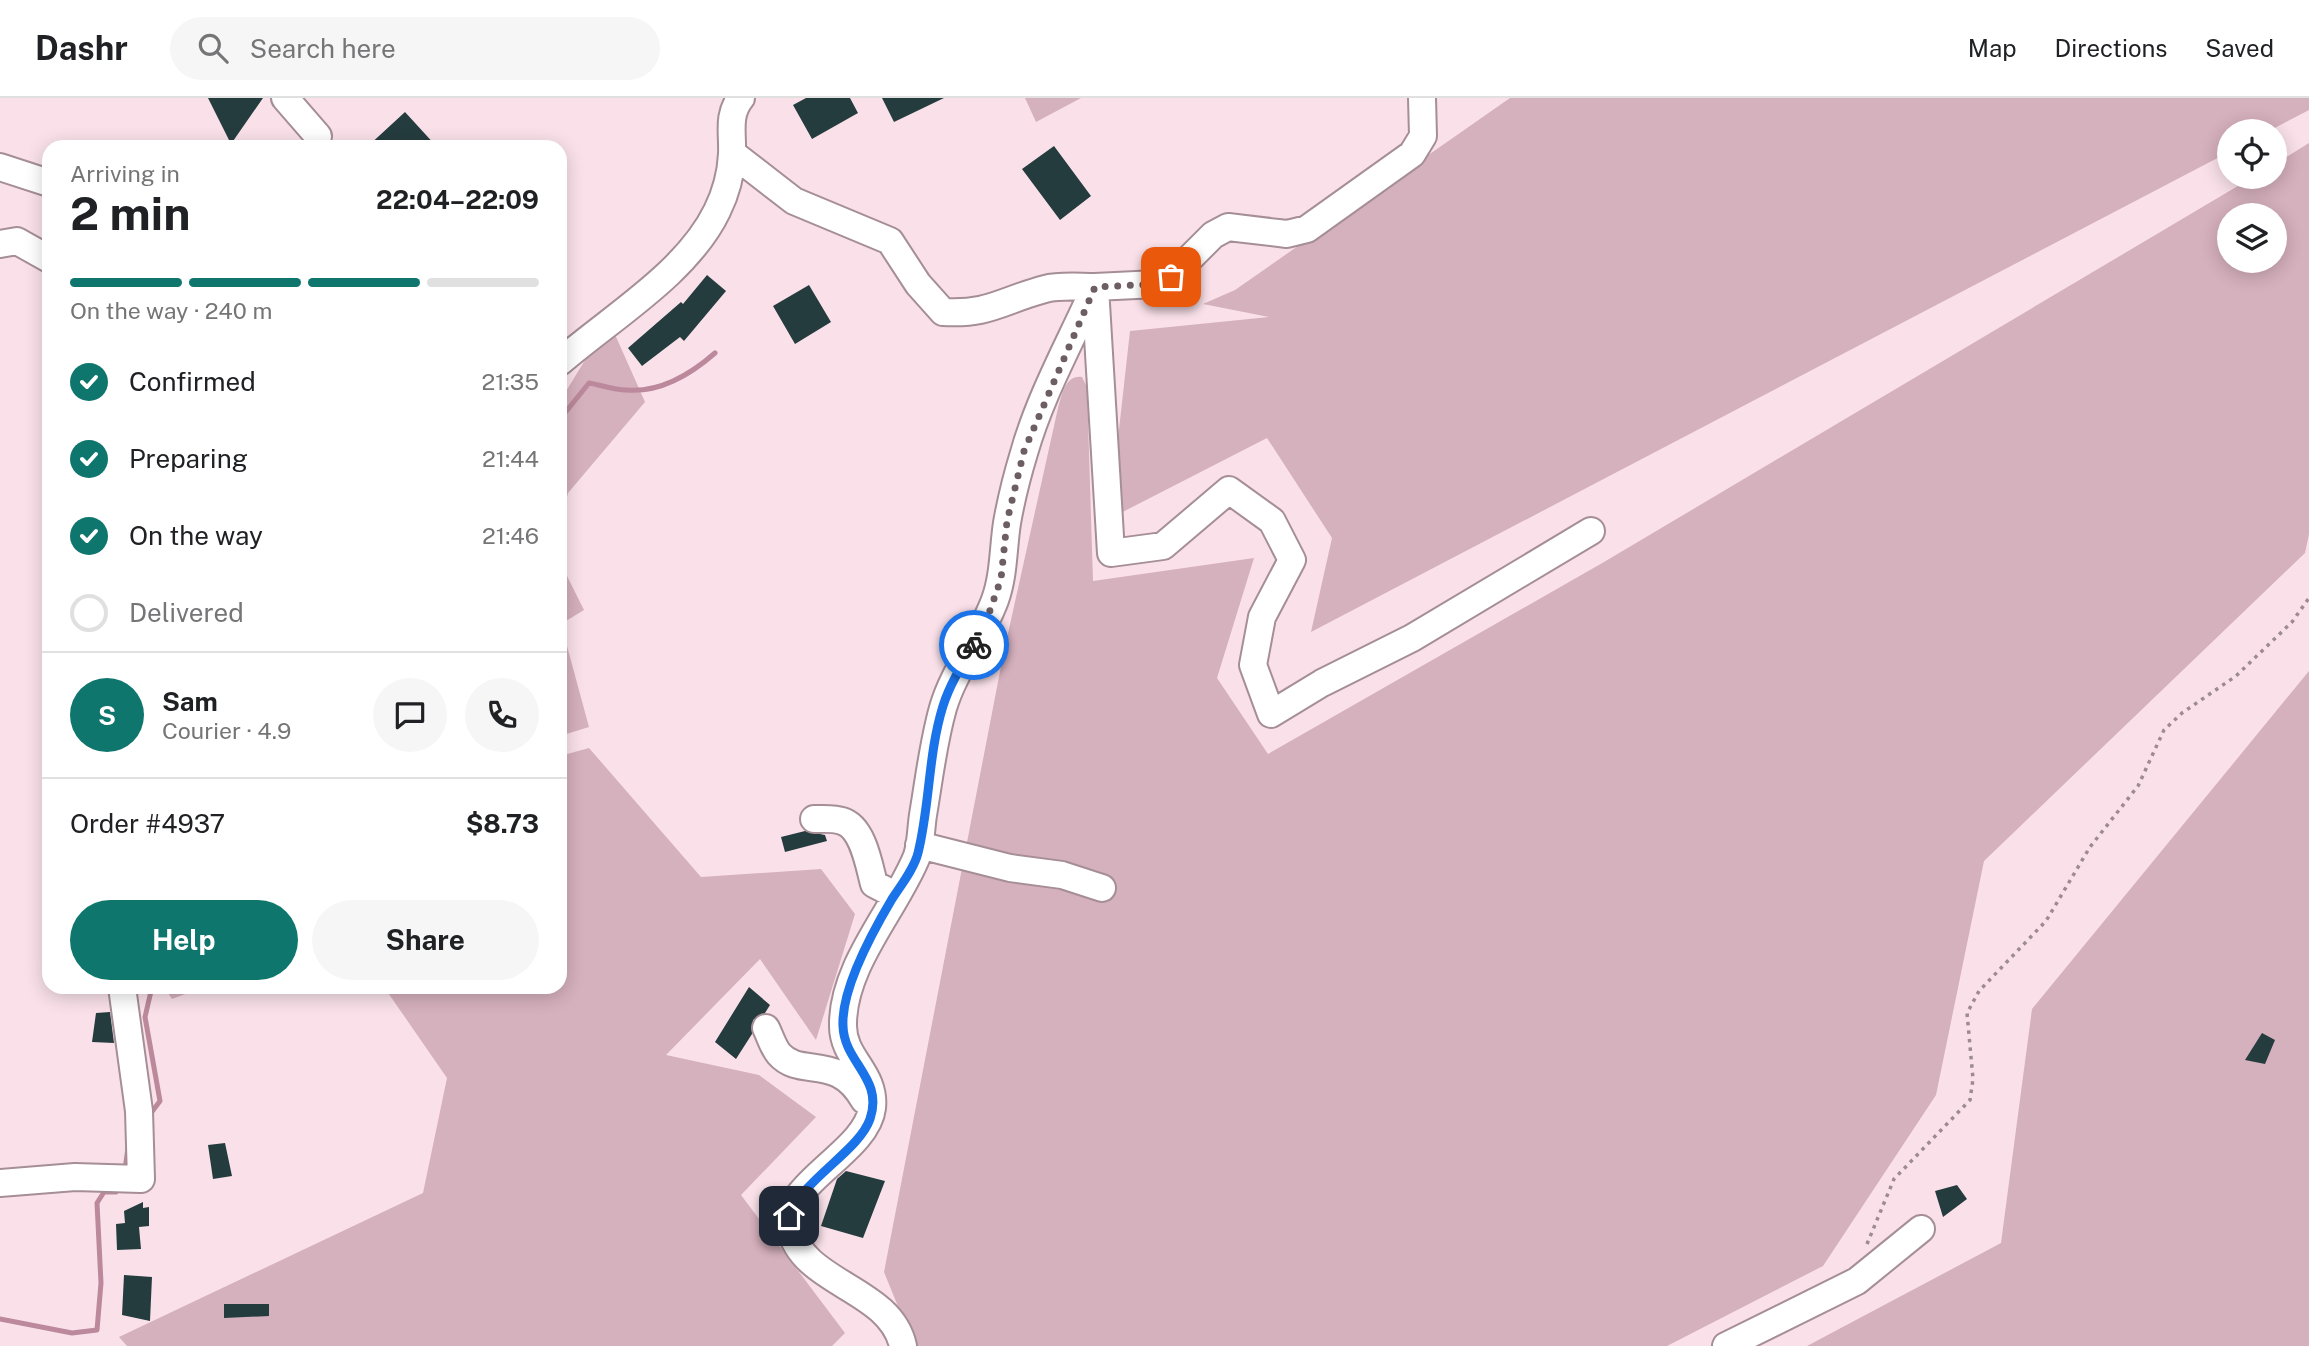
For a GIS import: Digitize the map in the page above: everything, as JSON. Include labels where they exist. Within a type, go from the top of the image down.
[{"type":"street","points":[[285,98],[318,136]]},
{"type":"street","points":[[567,356],[696,248],[718,211],[729,183],[732,153],[729,125],[741,98]]},
{"type":"street","points":[[732,153],[794,201],[890,241],[918,284],[943,312],[970,314],[989,310],[1011,299],[1049,288],[1095,287],[1164,280],[1213,235],[1228,228],[1287,234],[1307,229],[1412,154],[1423,136],[1422,98]]},
{"type":"street","points":[[0,167],[42,181]]},
{"type":"street","points":[[0,244],[17,241],[42,255]]},
{"type":"street","points":[[1095,287],[1111,553],[1163,546],[1229,490],[1272,521],[1292,560],[1262,617],[1253,665],[1271,714],[1322,683],[1412,638],[1591,531]]},
{"type":"street","points":[[903,1346],[891,1324],[874,1306],[855,1289],[811,1263],[790,1229],[789,1216],[798,1197],[869,1122],[872,1093],[869,1079],[847,1048],[842,1026],[850,988],[866,948],[918,854],[943,707],[995,599],[1001,579],[1007,521],[1024,451],[1095,287]]},
{"type":"street","points":[[814,819],[845,821],[853,828],[864,848],[874,884],[895,895]]},
{"type":"street","points":[[919,845],[1010,868],[1062,875],[1102,888]]},
{"type":"street","points":[[0,1183],[128,1178],[142,1143],[123,994]]},
{"type":"street","points":[[766,1028],[779,1054],[791,1061],[840,1072],[859,1090],[866,1103],[869,1122]]},
{"type":"street","points":[[1726,1346],[1857,1281],[1921,1229]]},
{"type":"path","points":[[1861,1252],[1875,1229],[1895,1179],[1970,1100],[1973,1079],[1968,1013],[1979,991],[2046,921],[2090,847],[2138,786],[2164,730],[2182,713],[2236,676],[2292,622],[2309,598]]},
{"type":"shaded area","points":[[1025,98],[1081,98],[1036,122]]},
{"type":"shaded area","points":[[1510,98],[2309,98],[2309,110],[2287,122],[2287,119],[2217,119],[2217,158],[1311,632],[1332,538],[1267,438],[1109,519],[1130,331],[1269,317],[1203,304],[1235,290]]},
{"type":"shaded area","points":[[2309,143],[2309,534],[2305,553],[1984,861],[1936,1095],[1823,1266],[1667,1346],[914,1346],[884,1272],[1003,656],[1058,408],[1068,383],[1076,377],[1082,377],[1087,387],[1093,581],[1254,558],[1217,678],[1268,754],[1604,562],[2233,189],[2287,189],[2287,157]]},
{"type":"shaded area","points":[[609,321],[645,402],[567,497],[567,390]]},
{"type":"shaded area","points":[[567,576],[584,610],[567,620]]},
{"type":"shaded area","points":[[567,646],[589,727],[567,734]]},
{"type":"shaded area","points":[[2309,671],[2309,1346],[1807,1346],[2001,1243],[2032,1009]]},
{"type":"shaded area","points":[[589,748],[701,877],[821,869],[855,914],[816,1040],[760,959],[666,1055],[759,1075],[816,1117],[741,1195],[845,1333],[832,1346],[127,1346],[119,1337],[423,1193],[447,1078],[389,994],[567,994],[567,754]]},
{"type":"shaded area","points":[[169,994],[185,994],[172,999]]},
{"type":"building","points":[[208,98],[263,98],[234,140],[229,140]]},
{"type":"building","points":[[806,98],[850,98],[858,113],[812,139],[793,105]]},
{"type":"building","points":[[882,98],[944,98],[894,122]]},
{"type":"building","points":[[405,112],[431,140],[375,140]]},
{"type":"building","points":[[1054,146],[1091,196],[1060,220],[1022,169]]},
{"type":"building","points":[[707,275],[726,291],[684,341],[680,337],[642,366],[628,348],[681,302],[683,304]]},
{"type":"building","points":[[809,285],[831,322],[795,344],[773,306]]},
{"type":"building","points":[[805,831],[825,835],[827,841],[785,852],[781,837]]},
{"type":"building","points":[[749,987],[770,1005],[765,1013],[753,1020],[752,1034],[736,1059],[715,1042]]},
{"type":"building","points":[[110,1012],[114,1043],[92,1042],[96,1013]]},
{"type":"building","points":[[2262,1033],[2275,1040],[2265,1064],[2245,1060]]},
{"type":"building","points":[[225,1143],[232,1176],[213,1179],[208,1145]]},
{"type":"building","points":[[846,1171],[885,1181],[863,1238],[821,1226],[837,1179]]},
{"type":"building","points":[[1957,1185],[1967,1199],[1943,1217],[1935,1191]]},
{"type":"building","points":[[143,1202],[143,1208],[149,1207],[149,1226],[139,1227],[141,1249],[117,1250],[116,1224],[125,1223],[124,1211]]},
{"type":"building","points":[[124,1275],[152,1277],[150,1321],[122,1315]]},
{"type":"building","points":[[224,1304],[269,1304],[269,1316],[224,1318]]},
{"type":"waterway","points":[[567,410],[589,383],[621,390],[650,388],[685,375],[715,353]]},
{"type":"waterway","points":[[148,1117],[160,1101],[145,1017],[150,994]]},
{"type":"waterway","points":[[125,1169],[128,1148]]},
{"type":"waterway","points":[[0,1319],[72,1333],[97,1330],[101,1283],[97,1203],[104,1192],[116,1192],[119,1185]]},
{"type":"way so far","points":[[974,645],[1001,579],[1007,521],[1024,451],[1095,287],[1157,284],[1171,277]]},
{"type":"route","points":[[789,1216],[804,1190],[822,1175],[869,1122],[872,1093],[869,1079],[847,1048],[842,1026],[850,988],[876,926],[918,854],[943,707],[974,645]]}]
